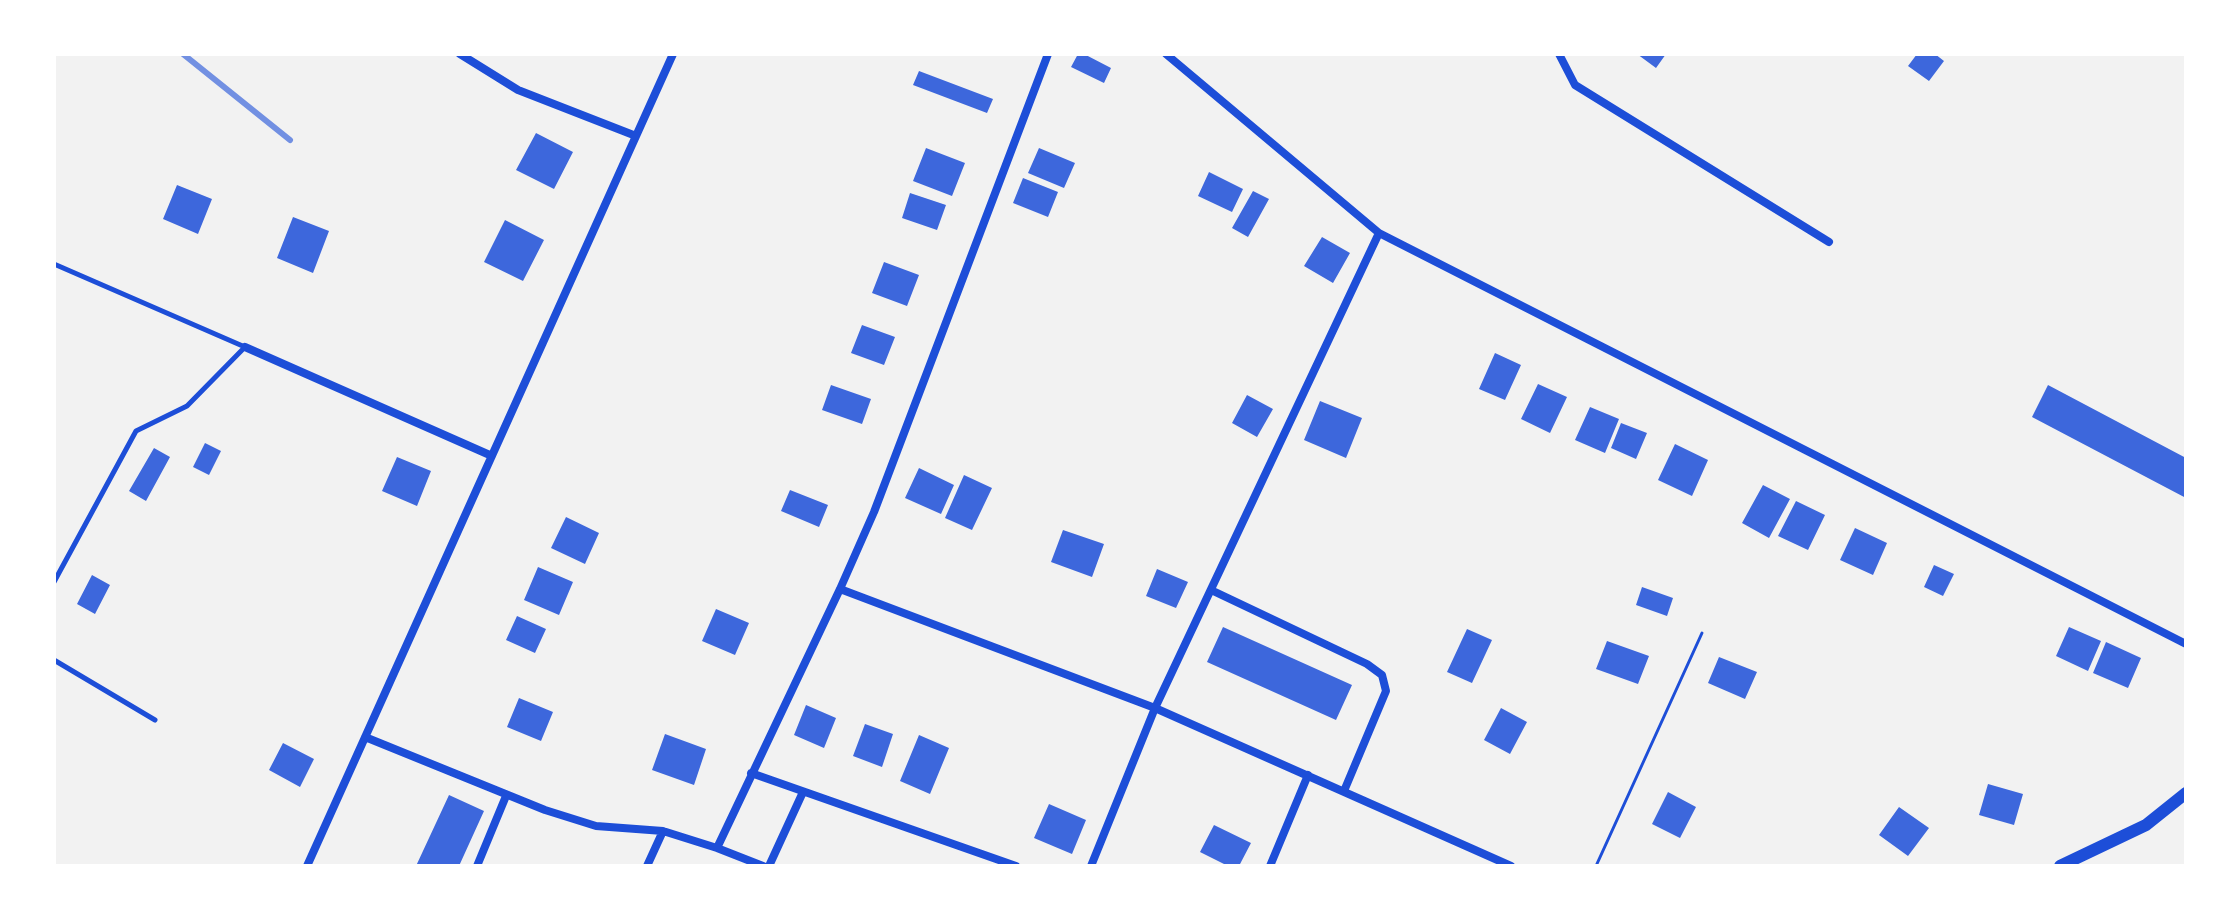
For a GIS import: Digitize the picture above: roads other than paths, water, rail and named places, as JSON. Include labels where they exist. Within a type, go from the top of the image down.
[{"type":"street","points":[[460,54],[518,90],[636,136]]},
{"type":"street","points":[[307,866],[673,54]]},
{"type":"street","points":[[717,848],[874,512],[1048,54]]},
{"type":"street","points":[[1166,54],[1379,233],[2186,644]]},
{"type":"street","points":[[1559,54],[1575,85],[1829,242]]},
{"type":"street","points":[[1091,866],[1155,708],[1379,233]]},
{"type":"street","points":[[245,347],[492,456]]},
{"type":"street","points":[[840,589],[1155,708],[1511,866]]},
{"type":"street","points":[[1211,590],[1367,664],[1382,675],[1386,691],[1344,791]]},
{"type":"street","points":[[365,737],[506,796],[596,826],[663,831],[766,866],[803,792]]},
{"type":"street","points":[[751,773],[1016,866]]},
{"type":"street","points":[[1270,866],[1308,775]]},
{"type":"street","points":[[2060,866],[2146,825],[2186,793]]},
{"type":"street","points":[[477,866],[506,796]]},
{"type":"street","points":[[647,866],[663,831]]},
{"type":"lane","points":[[54,264],[245,347],[187,406],[136,431],[54,582]]},
{"type":"lane","points":[[54,660],[155,720]]},
{"type":"railway","points":[[183,54],[290,140]]}]
